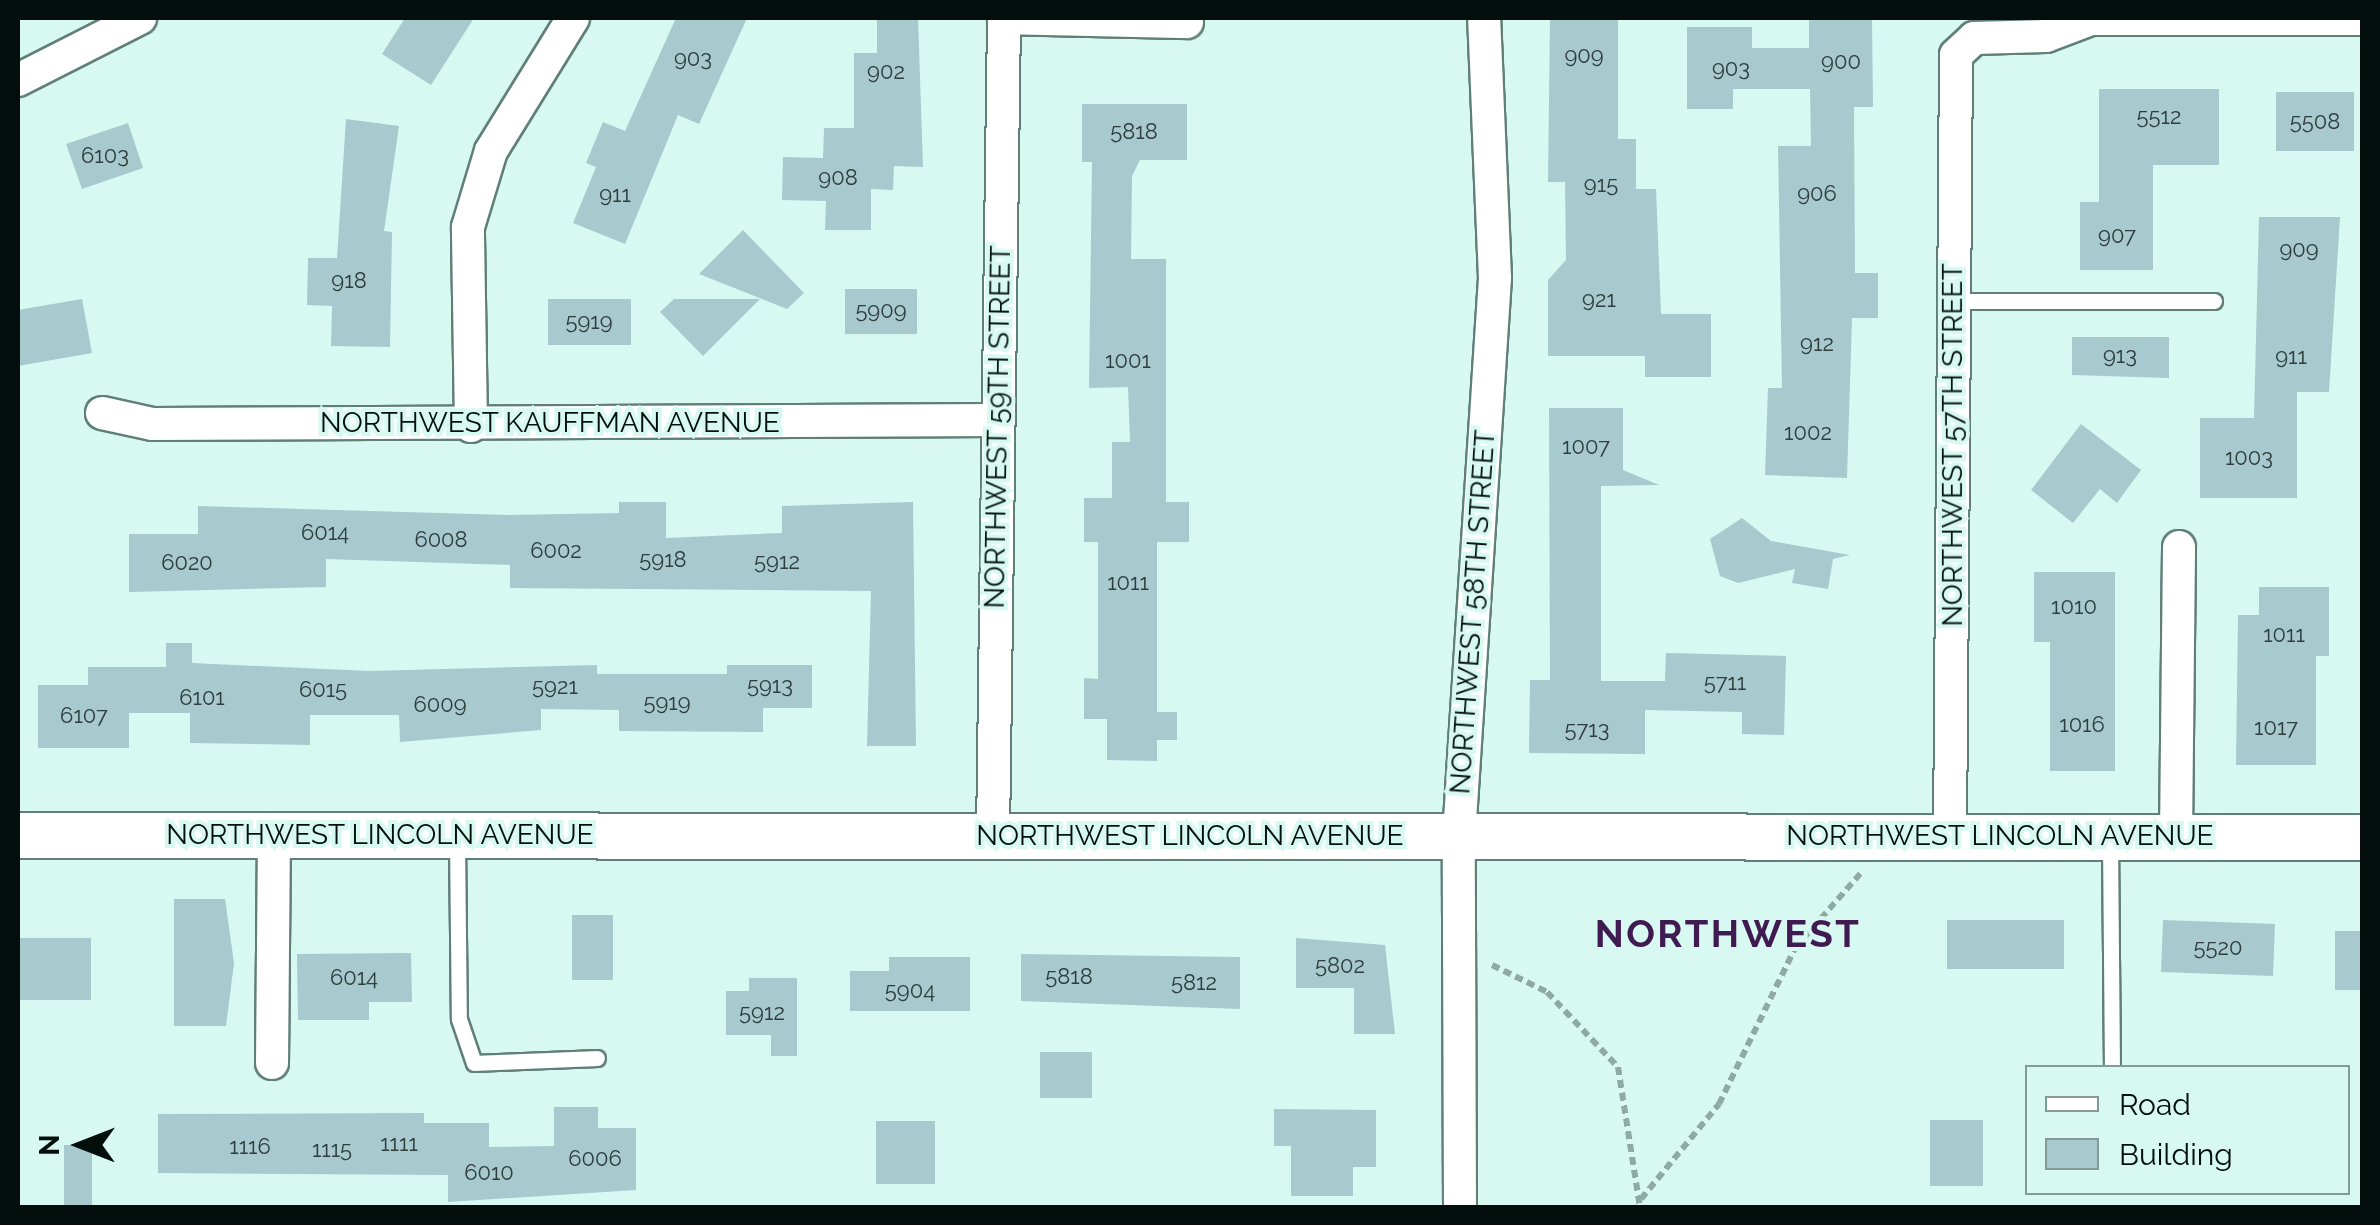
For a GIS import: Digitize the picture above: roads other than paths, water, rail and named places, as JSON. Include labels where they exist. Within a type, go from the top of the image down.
[{"type":"street","points":[[18,80],[140,18]]},
{"type":"street","points":[[470,426],[468,227],[491,151],[572,18]]},
{"type":"street","points":[[1004,18],[1186,22]]},
{"type":"street","name":"NORTHWEST 59TH STREET","points":[[993,836],[1004,18]]},
{"type":"street","name":"NORTHWEST 58TH STREET","points":[[1460,1208],[1458,836],[1495,278],[1484,18]]},
{"type":"street","name":"NORTHWEST 57TH STREET","points":[[1950,836],[1956,55],[1974,38],[2046,36],[2091,19],[2362,20]]},
{"type":"street","name":"NORTHWEST KAUFFMAN AVENUE","points":[[102,413],[152,424],[470,426],[998,420]]},
{"type":"street","points":[[2176,836],[2179,547]]},
{"type":"street","points":[[272,1064],[274,834]]},
{"type":"street","name":"NORTHWEST LINCOLN AVENUE","points":[[18,835],[2362,837]]},
{"type":"lane","points":[[1954,300],[2214,300]]},
{"type":"lane","points":[[457,835],[459,1019],[474,1063],[597,1058]]},
{"type":"lane","points":[[2110,836],[2112,1065]]},
{"type":"district","name":"NORTHWEST","points":[[1728,934]]}]
